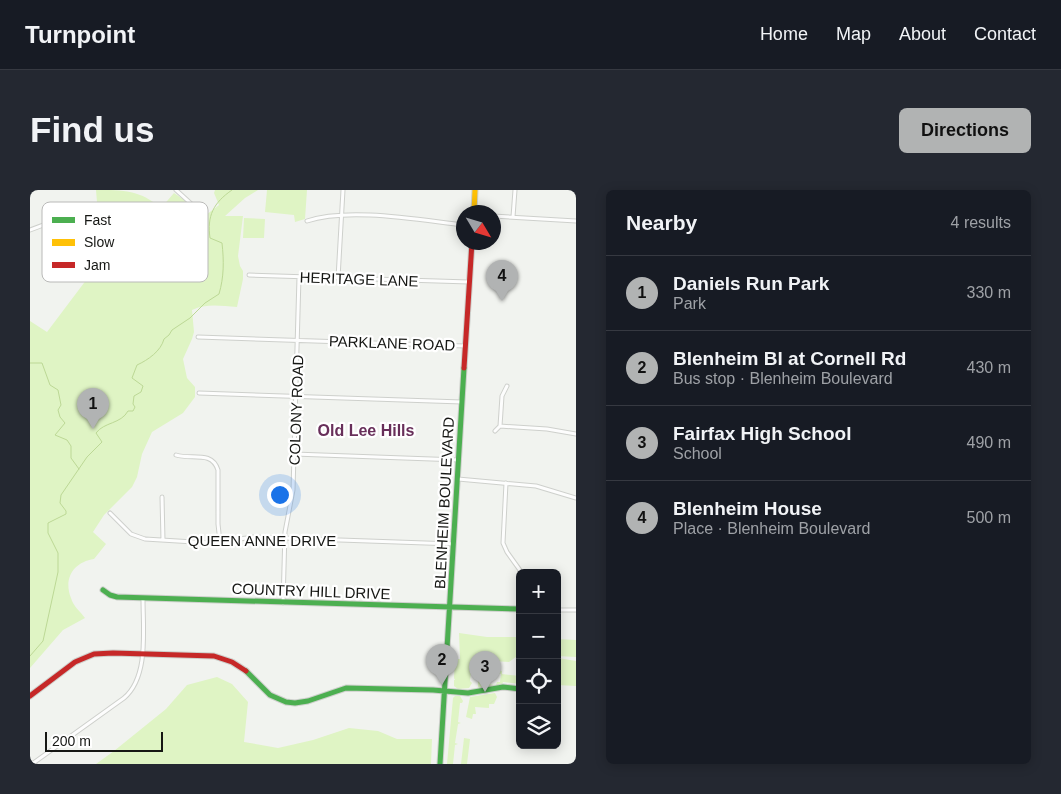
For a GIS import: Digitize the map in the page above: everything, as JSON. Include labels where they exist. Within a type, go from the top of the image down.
[{"type":"street","points":[[176,190],[189,202]]},
{"type":"street","points":[[338,278],[344,190]]},
{"type":"street","points":[[474,205],[475,190]]},
{"type":"street","points":[[513,217],[515,190]]},
{"type":"street","points":[[307,222],[342,215],[456,224]]},
{"type":"street","points":[[501,216],[576,221]]},
{"type":"street","points":[[30,230],[42,226]]},
{"type":"street","name":"BLENHEIM BOULEVARD","points":[[440,764],[471,250]]},
{"type":"street","name":"HERITAGE LANE","points":[[249,276],[469,282]]},
{"type":"street","name":"COLONY ROAD","points":[[283,603],[285,538],[293,490],[300,277]]},
{"type":"street","name":"PARKLANE ROAD","points":[[198,337],[465,346]]},
{"type":"street","points":[[495,431],[500,426],[502,396],[507,386]]},
{"type":"street","points":[[199,393],[462,402]]},
{"type":"street","points":[[500,426],[547,429],[576,434]]},
{"type":"street","points":[[294,454],[459,460]]},
{"type":"street","points":[[176,455],[188,458],[205,457],[211,459],[216,465],[218,470],[220,542]]},
{"type":"street","points":[[458,479],[536,486],[576,498]]},
{"type":"street","points":[[506,483],[503,543],[506,552],[519,569]]},
{"type":"street","points":[[162,497],[163,540]]},
{"type":"street","name":"QUEEN ANNE DRIVE","points":[[110,513],[128,531],[145,539],[206,543],[248,537],[454,544]]},
{"type":"street","name":"COUNTRY HILL DRIVE","points":[[103,590],[110,596],[117,598],[516,609]]},
{"type":"street","points":[[32,764],[128,694],[135,686],[140,674],[142,654],[143,599]]},
{"type":"street","points":[[561,610],[576,610]]},
{"type":"street","points":[[30,696],[75,662],[86,656],[102,653],[224,658],[240,666],[267,694],[291,703],[309,702],[336,690],[346,688],[468,693],[503,687],[516,689]]},
{"type":"green space","points":[[96,190],[131,192],[153,202],[97,202]]},
{"type":"green space","points":[[215,190],[258,190],[245,198],[225,216],[243,216],[238,256],[243,271],[243,279],[237,307],[209,306],[192,310],[194,332],[183,359],[187,378],[195,387],[195,397],[183,413],[152,432],[142,454],[137,477],[132,487],[104,515],[93,532],[106,544],[94,559],[76,567],[69,578],[69,591],[73,604],[85,618],[63,630],[30,668],[30,321],[47,332],[85,282],[208,282],[208,213],[219,205],[214,193]]},
{"type":"green space","points":[[267,190],[307,190],[305,219],[295,222],[294,215],[265,212]]},
{"type":"green space","points":[[174,193],[187,202],[166,202]]},
{"type":"green space","points":[[244,218],[265,219],[264,238],[243,238]]},
{"type":"green space","points":[[459,633],[487,637],[516,637],[516,657],[509,662],[476,660],[475,663],[472,663],[470,681],[472,683],[469,688],[458,689],[454,686],[455,659],[460,659]]},
{"type":"green space","points":[[561,639],[576,640],[576,657],[561,656]]},
{"type":"green space","points":[[561,658],[576,661],[576,686],[561,685]]},
{"type":"green space","points":[[498,670],[502,671],[502,674],[516,676],[516,684],[503,682],[502,685],[478,687],[478,679],[480,683],[496,685],[497,682],[500,682],[501,674],[497,673]]},
{"type":"green space","points":[[217,677],[232,684],[248,702],[244,742],[278,748],[313,740],[349,728],[378,731],[397,739],[432,739],[431,764],[96,764],[166,709],[187,685]]},
{"type":"green space","points":[[495,693],[497,697],[494,704],[489,704],[489,708],[475,707],[476,714],[473,714],[472,719],[466,717],[470,697]]},
{"type":"green space","points":[[460,696],[463,701],[460,703],[458,722],[461,723],[458,724],[455,743],[458,744],[455,745],[453,764],[447,764],[453,698]]},
{"type":"green space","points":[[464,738],[470,739],[467,764],[461,764]]},
{"type":"waterway","points":[[30,656],[43,641],[58,572],[58,553],[48,533],[48,523],[66,514],[60,503],[61,495],[87,457],[102,442],[96,433],[99,429],[121,418],[128,411],[133,411],[135,407],[133,404],[134,396],[141,392],[143,386],[132,378],[137,365],[150,358],[172,330],[219,294],[223,269],[222,243],[210,238],[209,230],[211,217],[216,205],[232,190]]},
{"type":"waterway","points":[[30,363],[42,363],[50,385],[58,390],[61,405],[58,410],[60,417],[65,423],[55,435],[67,440],[71,446],[71,458],[79,469]]},
{"type":"traffic: fast","points":[[440,764],[464,368]]},
{"type":"traffic: fast","points":[[103,590],[117,597],[516,609]]},
{"type":"traffic: fast","points":[[246,671],[270,695],[286,702],[295,703],[308,701],[346,688],[433,690],[468,693],[503,687],[516,689]]},
{"type":"traffic: slow","points":[[474,205],[475,190]]},
{"type":"traffic: jam","points":[[464,368],[471,250]]},
{"type":"traffic: jam","points":[[30,696],[75,662],[94,654],[214,656],[232,662],[246,671]]},
{"type":"place","name":"Blenheim House","points":[[502,301]]},
{"type":"place","name":"Daniels Run Park","points":[[93,429]]},
{"type":"place","name":"Blenheim Bl at Cornell Rd","points":[[442,685]]},
{"type":"place","name":"Fairfax High School","points":[[485,692]]},
{"type":"district","name":"Old Lee Hills","points":[[366,430]]}]
